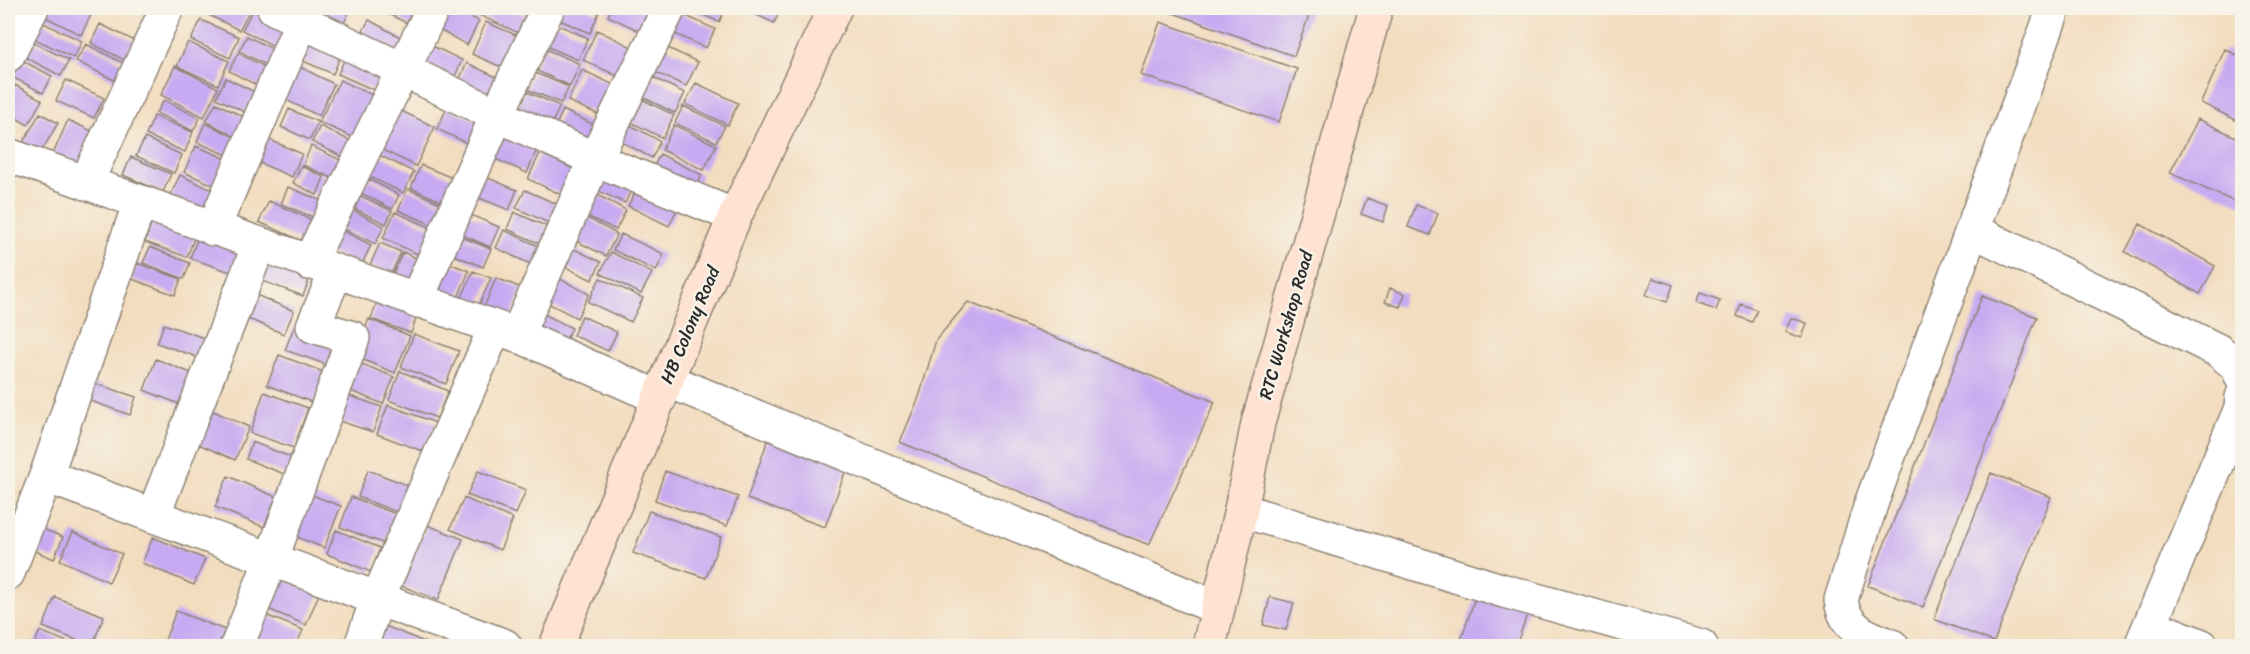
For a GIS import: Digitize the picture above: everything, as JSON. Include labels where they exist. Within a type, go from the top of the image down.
[{"type":"street","points":[[8,55],[32,8]]},
{"type":"street","points":[[86,183],[167,8]]},
{"type":"street","points":[[237,646],[353,338],[313,326],[322,267],[404,69],[433,8]]},
{"type":"street","points":[[416,301],[497,115],[548,8]]},
{"type":"street","points":[[361,646],[377,600],[506,332],[669,8]]},
{"type":"street","name":"HB Colony Road","points":[[556,646],[735,216],[835,8]]},
{"type":"street","name":"RTC Workshop Road","points":[[1209,646],[1241,510],[1258,423],[1376,8]]},
{"type":"street","points":[[1892,646],[1869,638],[1850,623],[1843,612],[1841,600],[1871,504],[2054,8]]},
{"type":"street","points":[[213,229],[301,15],[497,115],[595,159],[735,216]]},
{"type":"street","points":[[8,155],[664,389],[1218,608]]},
{"type":"street","points":[[8,573],[46,476],[140,202]]},
{"type":"street","points":[[1972,230],[2219,351],[2237,366],[2242,378]]},
{"type":"street","points":[[153,516],[259,245]]},
{"type":"street","points":[[2202,646],[2145,636],[2241,408],[2242,397]]},
{"type":"street","points":[[46,476],[505,646]]},
{"type":"street","points":[[1241,510],[1504,591],[1701,646]]},
{"type":"building","points":[[38,8],[86,8],[93,11],[81,35],[36,12]]},
{"type":"building","points":[[202,8],[251,8],[239,30],[201,11]]},
{"type":"building","points":[[254,8],[267,8],[299,23],[284,51],[242,30]]},
{"type":"building","points":[[320,8],[351,8],[343,25],[317,13]]},
{"type":"building","points":[[376,8],[410,8],[423,14],[417,28]]},
{"type":"building","points":[[441,8],[453,8],[479,21],[467,45],[432,26]]},
{"type":"building","points":[[462,8],[484,8],[481,16]]},
{"type":"building","points":[[488,8],[510,8],[538,21],[530,38],[483,17]]},
{"type":"building","points":[[560,8],[586,8],[599,13],[590,33],[555,18]]},
{"type":"building","points":[[612,8],[650,8],[657,11],[646,34],[608,16]]},
{"type":"building","points":[[688,8],[726,8],[719,22]]},
{"type":"building","points":[[742,8],[782,8],[774,23]]},
{"type":"building","points":[[1159,8],[1312,8],[1294,56]]},
{"type":"building","points":[[673,10],[715,29],[706,48],[664,29]]},
{"type":"building","points":[[201,20],[239,37],[230,58],[191,40]]},
{"type":"building","points":[[369,20],[411,43],[401,61],[359,38]]},
{"type":"building","points":[[39,21],[82,41],[74,58],[31,37]]},
{"type":"building","points":[[486,22],[529,41],[515,73],[472,54]]},
{"type":"building","points":[[1160,22],[1297,69],[1279,122],[1141,75]]},
{"type":"building","points":[[554,23],[588,38],[578,60],[544,45]]},
{"type":"building","points":[[100,24],[135,41],[126,61],[91,43]]},
{"type":"building","points":[[597,30],[642,52],[628,81],[583,60]]},
{"type":"building","points":[[304,35],[342,52],[333,74],[294,57]]},
{"type":"building","points":[[247,36],[282,54],[274,69],[239,51]]},
{"type":"building","points":[[28,40],[69,60],[61,76],[21,55]]},
{"type":"building","points":[[188,42],[229,61],[218,85],[177,66]]},
{"type":"building","points":[[424,42],[462,60],[452,83],[413,65]]},
{"type":"building","points":[[655,42],[698,62],[686,86],[643,67]]},
{"type":"building","points":[[86,44],[127,65],[118,82],[76,61]]},
{"type":"building","points":[[543,48],[580,64],[570,86],[533,69]]},
{"type":"building","points":[[349,49],[395,69],[383,94],[338,74]]},
{"type":"building","points":[[2225,49],[2242,58],[2242,123],[2201,103]]},
{"type":"building","points":[[238,53],[273,71],[264,89],[229,71]]},
{"type":"building","points":[[21,60],[52,76],[43,93],[12,77]]},
{"type":"building","points":[[467,63],[507,82],[499,102],[457,84]]},
{"type":"building","points":[[296,65],[334,84],[319,116],[280,97]]},
{"type":"building","points":[[175,66],[218,88],[204,117],[161,95]]},
{"type":"building","points":[[582,70],[625,90],[611,120],[568,101]]},
{"type":"building","points":[[533,72],[569,87],[561,103],[526,89]]},
{"type":"building","points":[[644,73],[685,93],[675,113],[634,93]]},
{"type":"building","points":[[226,78],[263,96],[253,116],[216,98]]},
{"type":"building","points":[[66,80],[104,98],[94,118],[56,101]]},
{"type":"building","points":[[340,80],[383,100],[363,142],[319,122]]},
{"type":"building","points":[[696,83],[738,103],[728,125],[685,104]]},
{"type":"building","points":[[15,85],[42,100],[28,125],[8,113],[8,99]]},
{"type":"building","points":[[525,91],[560,106],[551,125],[517,109]]},
{"type":"building","points":[[631,94],[674,115],[663,138],[620,117]]},
{"type":"building","points":[[164,100],[200,118],[193,131],[156,113]]},
{"type":"building","points":[[216,103],[252,121],[234,158],[197,142],[205,123],[237,138],[206,121]]},
{"type":"building","points":[[683,106],[725,126],[716,142],[675,123]]},
{"type":"building","points":[[393,107],[435,127],[416,166],[374,146]]},
{"type":"building","points":[[447,108],[487,125],[477,148],[437,129]]},
{"type":"building","points":[[289,109],[318,122],[310,140],[281,127]]},
{"type":"building","points":[[563,110],[605,130],[596,149],[554,130]]},
{"type":"building","points":[[40,113],[58,123],[40,154],[22,144]]},
{"type":"building","points":[[154,116],[193,132],[185,152],[146,135]]},
{"type":"building","points":[[617,118],[660,141],[652,158],[609,135]]},
{"type":"building","points":[[2198,119],[2242,140],[2242,205],[2170,173]]},
{"type":"building","points":[[68,120],[96,133],[81,169],[52,156]]},
{"type":"building","points":[[674,125],[716,145],[704,170],[662,150]]},
{"type":"building","points":[[320,126],[359,145],[351,161],[312,142]]},
{"type":"building","points":[[493,128],[538,147],[527,173],[482,153]]},
{"type":"building","points":[[263,137],[302,154],[292,177],[253,160]]},
{"type":"building","points":[[145,138],[182,155],[174,173],[136,156]]},
{"type":"building","points":[[196,146],[232,161],[220,188],[184,172]]},
{"type":"building","points":[[311,146],[353,166],[345,184],[303,165]]},
{"type":"building","points":[[375,153],[414,172],[403,193],[364,174]]},
{"type":"building","points":[[540,153],[578,171],[566,197],[528,179]]},
{"type":"building","points":[[660,154],[702,175],[692,195],[650,174]]},
{"type":"building","points":[[131,157],[171,174],[163,192],[123,175]]},
{"type":"building","points":[[421,165],[462,182],[453,206],[411,188]]},
{"type":"building","points":[[301,166],[324,177],[317,195],[293,183]]},
{"type":"building","points":[[604,168],[635,182],[625,203],[594,189]]},
{"type":"building","points":[[180,175],[221,194],[212,215],[170,196]]},
{"type":"building","points":[[481,175],[517,190],[509,210],[472,195]]},
{"type":"building","points":[[369,179],[399,195],[392,209],[361,193]]},
{"type":"building","points":[[640,183],[680,203],[669,226],[628,206]]},
{"type":"building","points":[[288,187],[332,205],[325,222],[281,204]]},
{"type":"building","points":[[408,189],[452,208],[442,229],[398,210]]},
{"type":"building","points":[[525,190],[561,206],[553,225],[516,208]]},
{"type":"building","points":[[592,192],[626,210],[616,230],[581,213]]},
{"type":"building","points":[[355,193],[392,211],[386,224],[349,206]]},
{"type":"building","points":[[1367,198],[1388,206],[1383,222],[1361,214]]},
{"type":"building","points":[[269,201],[319,223],[309,244],[259,222]]},
{"type":"building","points":[[1416,205],[1438,213],[1430,235],[1408,227]]},
{"type":"building","points":[[347,207],[384,226],[375,244],[338,226]]},
{"type":"building","points":[[459,210],[499,227],[490,247],[451,230]]},
{"type":"building","points":[[395,212],[441,232],[428,259],[383,238]]},
{"type":"building","points":[[514,212],[552,229],[545,246],[507,229]]},
{"type":"building","points":[[580,214],[617,234],[606,256],[568,237]]},
{"type":"building","points":[[154,216],[197,230],[187,257],[145,242]]},
{"type":"building","points":[[2140,224],[2215,266],[2200,294],[2125,252]]},
{"type":"building","points":[[338,228],[371,245],[361,266],[327,250]]},
{"type":"building","points":[[504,230],[547,250],[539,268],[496,248]]},
{"type":"building","points":[[200,232],[246,249],[236,274],[190,258]]},
{"type":"building","points":[[450,232],[491,249],[483,267],[442,250]]},
{"type":"building","points":[[621,234],[664,254],[656,271],[613,250]]},
{"type":"building","points":[[380,243],[401,252],[391,274],[370,265]]},
{"type":"building","points":[[566,245],[601,262],[592,280],[557,263]]},
{"type":"building","points":[[150,247],[190,263],[184,279],[143,263]]},
{"type":"building","points":[[269,250],[314,267],[303,296],[257,279]]},
{"type":"building","points":[[403,252],[423,261],[413,283],[393,274]]},
{"type":"building","points":[[611,252],[652,273],[641,294],[600,273]]},
{"type":"building","points":[[444,261],[469,271],[455,305],[430,295]]},
{"type":"building","points":[[137,263],[181,279],[175,295],[132,279]]},
{"type":"building","points":[[473,271],[491,278],[477,310],[460,302]]},
{"type":"building","points":[[551,274],[589,294],[577,318],[538,298]]},
{"type":"building","points":[[496,278],[522,288],[509,323],[482,312]]},
{"type":"building","points":[[600,278],[643,298],[631,322],[588,302]]},
{"type":"building","points":[[1653,278],[1673,285],[1667,302],[1646,295]]},
{"type":"building","points":[[1390,288],[1405,294],[1400,307],[1385,302]]},
{"type":"building","points":[[381,290],[421,304],[411,333],[371,319]]},
{"type":"building","points":[[1700,293],[1720,300],[1716,310],[1696,303]]},
{"type":"building","points":[[256,295],[294,311],[284,334],[246,318]]},
{"type":"building","points":[[1982,296],[2037,317],[1923,607],[1868,586]]},
{"type":"building","points":[[968,302],[1215,402],[1149,545],[900,442],[919,397],[936,340]]},
{"type":"building","points":[[1741,304],[1757,310],[1752,322],[1737,316]]},
{"type":"building","points":[[536,310],[572,328],[563,345],[527,327]]},
{"type":"building","points":[[582,316],[617,332],[608,351],[573,335]]},
{"type":"building","points":[[1791,318],[1807,323],[1802,338],[1785,332]]},
{"type":"building","points":[[369,319],[410,336],[395,373],[354,356]]},
{"type":"building","points":[[164,324],[207,339],[200,358],[157,343]]},
{"type":"building","points":[[294,327],[336,343],[328,365],[285,350]]},
{"type":"building","points":[[414,334],[459,351],[446,384],[401,367]]},
{"type":"building","points":[[279,355],[326,373],[314,403],[267,385]]},
{"type":"building","points":[[156,359],[201,377],[189,408],[144,390]]},
{"type":"building","points":[[357,362],[394,377],[383,404],[346,389]]},
{"type":"building","points":[[400,371],[448,391],[437,418],[389,400]]},
{"type":"building","points":[[94,383],[136,397],[130,415],[88,400]]},
{"type":"building","points":[[264,392],[308,408],[294,448],[250,433]]},
{"type":"building","points":[[344,394],[382,407],[373,432],[336,420]]},
{"type":"building","points":[[388,405],[436,423],[425,452],[377,434]]},
{"type":"building","points":[[211,410],[249,427],[235,460],[196,443]]},
{"type":"building","points":[[770,434],[849,462],[825,527],[747,499]]},
{"type":"building","points":[[252,442],[296,459],[289,476],[246,459]]},
{"type":"building","points":[[368,470],[407,485],[397,512],[358,497]]},
{"type":"building","points":[[478,471],[526,490],[516,514],[467,495]]},
{"type":"building","points":[[665,471],[738,497],[727,526],[655,500]]},
{"type":"building","points":[[1991,473],[2051,497],[1994,642],[1934,619]]},
{"type":"building","points":[[228,476],[276,497],[264,527],[215,507]]},
{"type":"building","points":[[309,494],[341,506],[324,548],[292,535]]},
{"type":"building","points":[[351,497],[396,514],[385,544],[340,527]]},
{"type":"building","points":[[464,498],[513,519],[500,550],[450,529]]},
{"type":"building","points":[[649,511],[721,537],[706,578],[633,553]]},
{"type":"building","points":[[427,525],[463,539],[438,600],[402,586]]},
{"type":"building","points":[[35,526],[63,537],[54,559],[26,547]]},
{"type":"building","points":[[336,530],[380,548],[371,572],[327,554]]},
{"type":"building","points":[[73,532],[122,554],[109,582],[60,560]]},
{"type":"building","points":[[153,537],[205,559],[194,585],[142,563]]},
{"type":"building","points":[[272,575],[319,594],[306,625],[259,605]]},
{"type":"building","points":[[1478,589],[1530,606],[1516,646],[1459,646]]},
{"type":"building","points":[[55,597],[104,616],[92,646],[43,627]]},
{"type":"building","points":[[1270,597],[1294,603],[1286,630],[1263,625]]},
{"type":"building","points":[[176,611],[225,630],[218,646],[172,646],[164,643]]},
{"type":"building","points":[[258,612],[303,630],[296,646],[260,646],[246,641]]},
{"type":"building","points":[[383,625],[424,642],[422,646],[373,646]]},
{"type":"building","points":[[40,631],[77,646],[33,646]]}]
